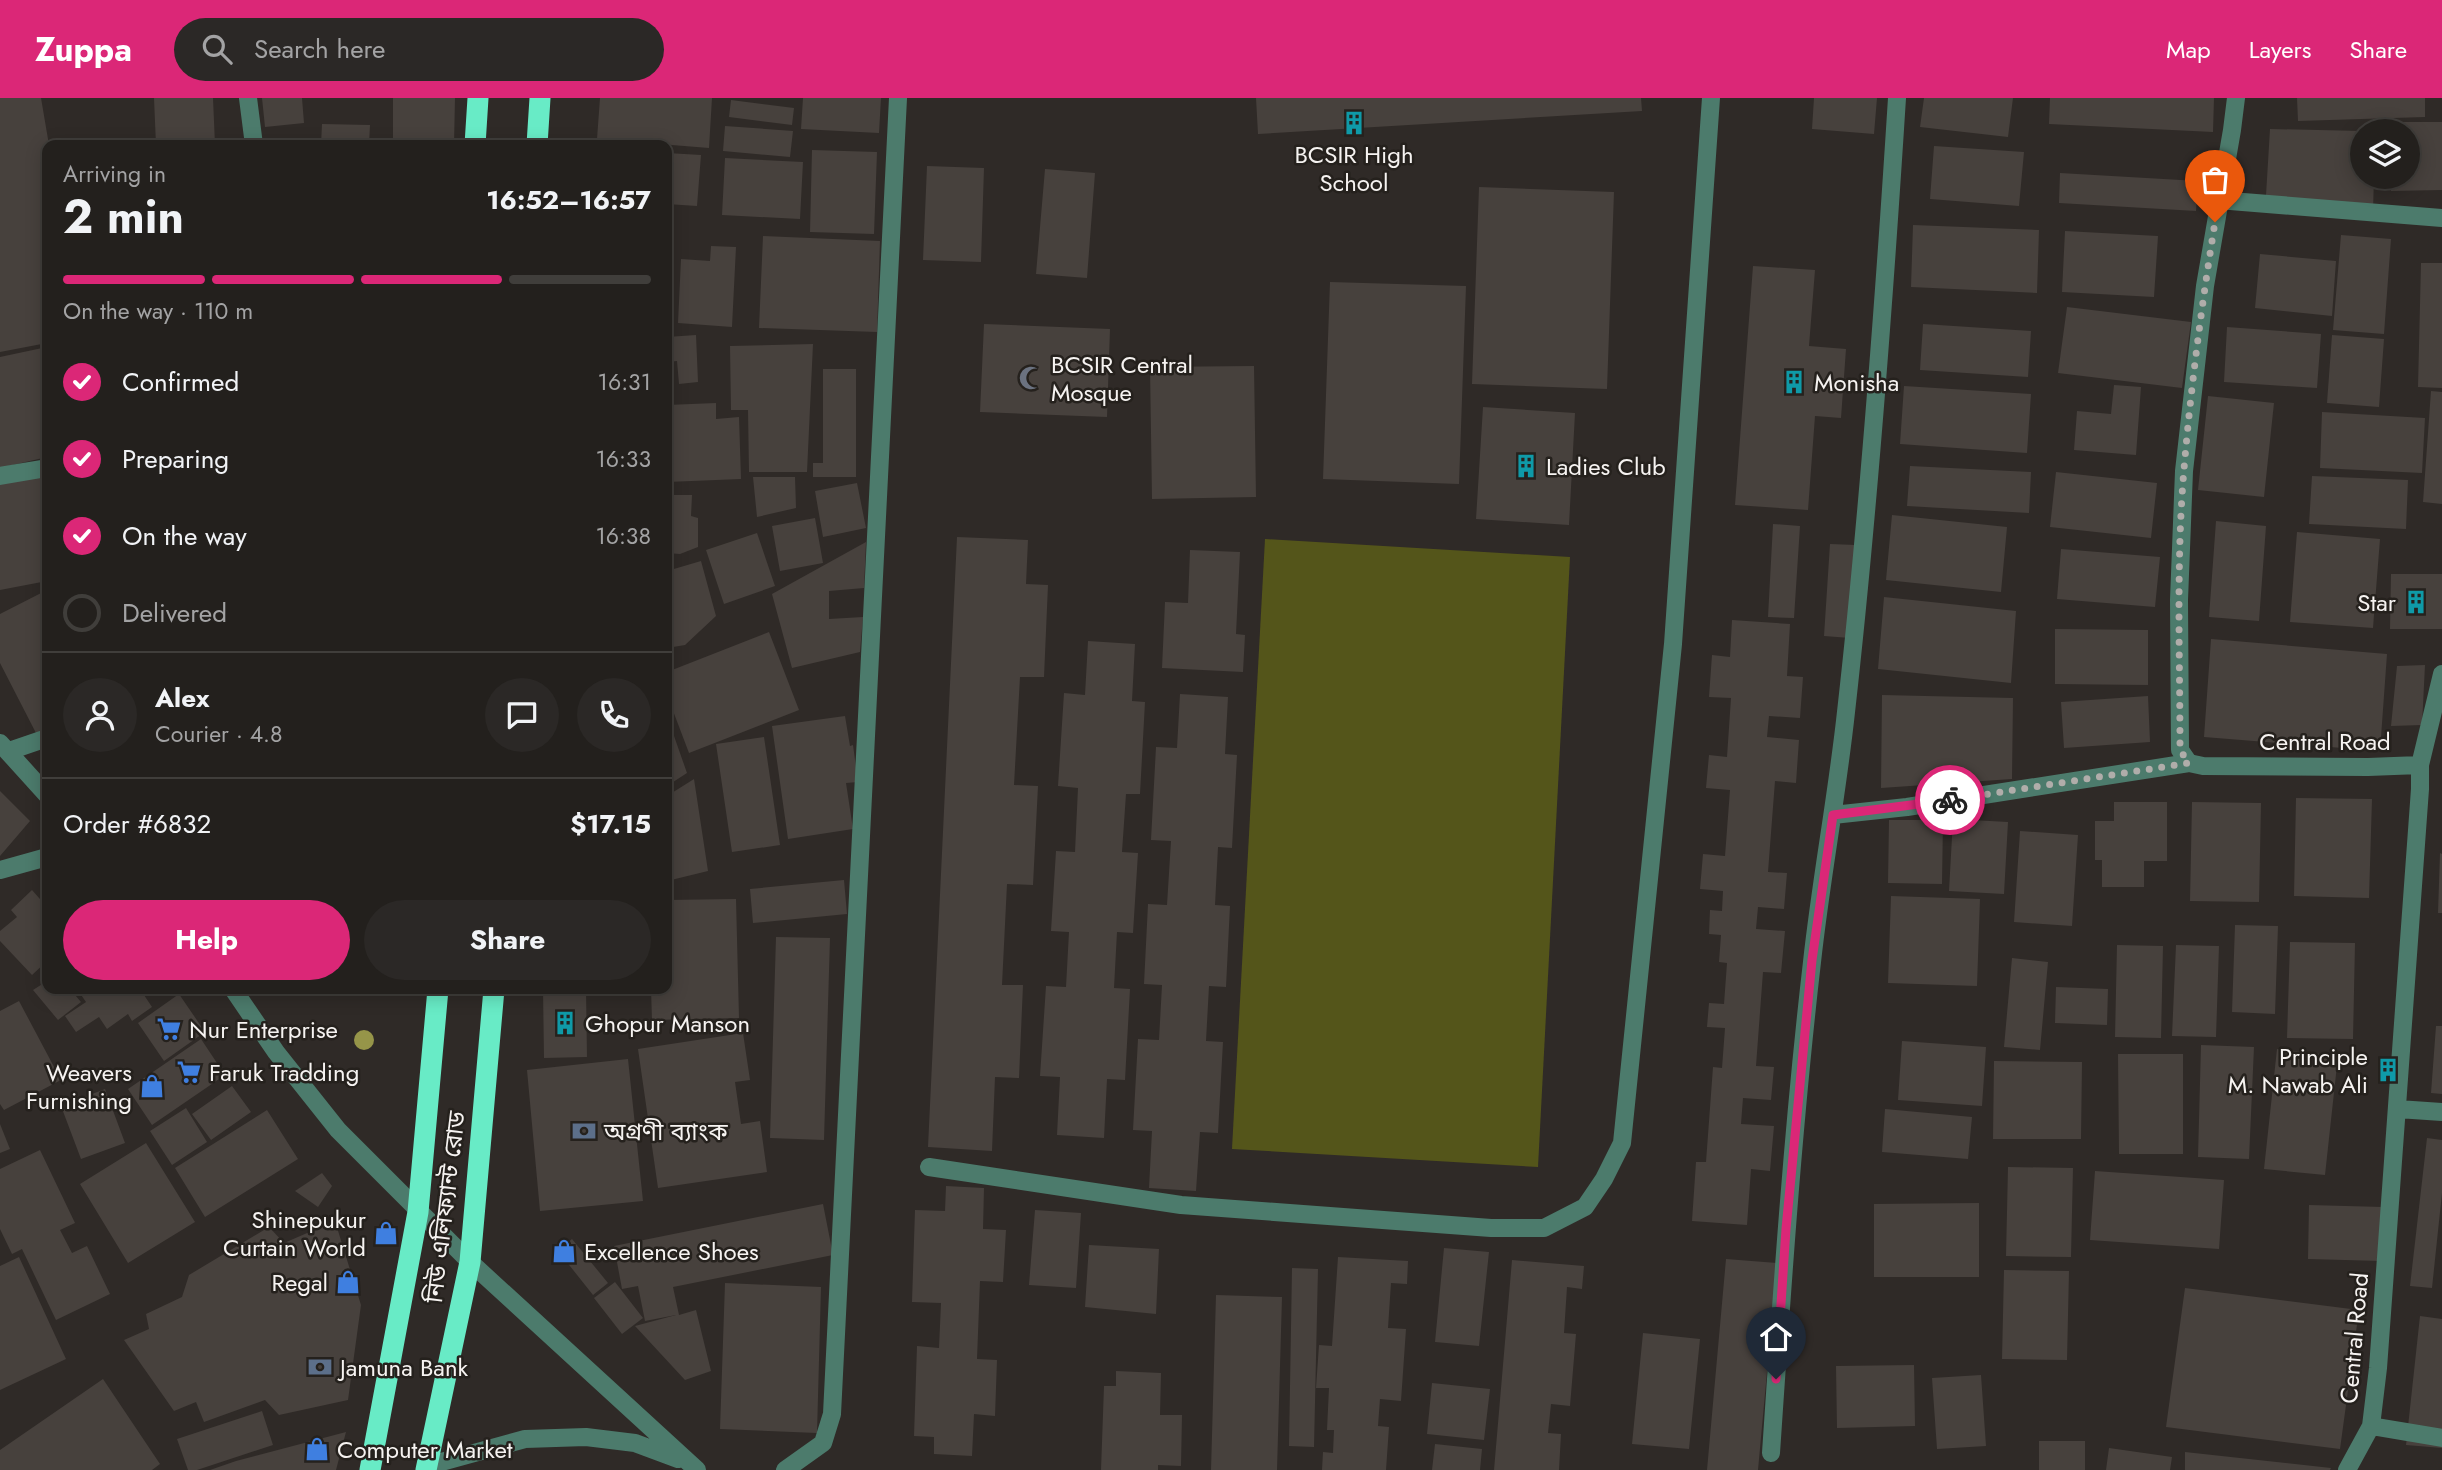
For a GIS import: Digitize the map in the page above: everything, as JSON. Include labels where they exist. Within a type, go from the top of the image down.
[{"type":"highway","points":[[475,140],[478,98]]},
{"type":"highway","points":[[537,140],[540,98]]},
{"type":"highway","name":"নিউ এলিফ্যান্ট রোড","points":[[370,1470],[418,1212],[438,994]]},
{"type":"highway","name":"নিউ এলিফ্যান্ট রোড","points":[[427,1468],[470,1262],[494,994]]},
{"type":"street","points":[[248,98],[253,140]]},
{"type":"street","points":[[785,1470],[822,1443],[832,1414],[898,98]]},
{"type":"street","points":[[929,1167],[1181,1205],[1491,1228],[1544,1228],[1585,1207],[1604,1179],[1622,1143],[1673,644],[1712,98]]},
{"type":"street","points":[[1771,1453],[1786,1229],[1812,960],[1846,714],[1868,486],[1885,294],[1897,98]]},
{"type":"street","points":[[2189,763],[2180,750],[2179,600],[2184,471],[2205,286],[2236,98]]},
{"type":"street","points":[[2218,200],[2442,218]]},
{"type":"street","points":[[0,476],[42,469]]},
{"type":"street","points":[[2420,765],[2442,674]]},
{"type":"street","points":[[4,747],[42,739]]},
{"type":"street","points":[[4,747],[42,789]]},
{"type":"street","name":"Central Road","points":[[1833,815],[1907,807],[2189,763],[2203,766],[2420,765],[2378,1367],[2371,1426],[2347,1470]]},
{"type":"street","points":[[0,870],[42,858]]},
{"type":"street","points":[[237,994],[276,1052],[338,1130],[470,1262],[692,1466]]},
{"type":"street","points":[[2398,1109],[2442,1112]]},
{"type":"street","name":"Central Road","points":[[2371,1426],[2442,1438]]},
{"type":"street","points":[[427,1468],[525,1439],[586,1437],[635,1443],[692,1466]]},
{"type":"shaded area","points":[[1265,539],[1570,557],[1538,1167],[1232,1149]]},
{"type":"building","points":[[0,98],[41,98],[48,140],[42,140],[42,344],[0,352]]},
{"type":"building","points":[[154,98],[213,98],[215,140],[156,140]]},
{"type":"building","points":[[262,98],[302,98],[304,123],[265,127]]},
{"type":"building","points":[[393,98],[455,98],[454,140],[393,140]]},
{"type":"building","points":[[600,98],[712,98],[709,148],[672,145],[672,140],[597,139]]},
{"type":"building","points":[[803,98],[881,98],[879,133],[801,129]]},
{"type":"building","name":"BCSIR High School","points":[[1256,98],[1641,98],[1642,111],[1258,134]]},
{"type":"building","points":[[1814,98],[1877,98],[1874,134],[1812,129]]},
{"type":"building","points":[[1924,98],[2013,98],[2008,137],[1920,127]]},
{"type":"building","points":[[2050,98],[2214,98],[2213,132],[2049,124]]},
{"type":"building","points":[[2297,98],[2425,98],[2425,117],[2298,121]]},
{"type":"building","points":[[731,100],[794,108],[792,125],[729,117]]},
{"type":"building","points":[[2420,122],[2442,122],[2442,190],[2391,191],[2420,189]]},
{"type":"building","points":[[322,124],[370,125],[369,140],[321,140]]},
{"type":"building","points":[[725,126],[793,131],[790,157],[723,151]]},
{"type":"building","points":[[2270,129],[2350,131],[2350,189],[2374,189],[2373,211],[2265,212]]},
{"type":"building","points":[[1934,146],[2024,152],[2019,206],[1930,199]]},
{"type":"building","points":[[812,150],[877,152],[874,234],[810,232]]},
{"type":"building","points":[[672,153],[701,155],[697,206],[672,204]]},
{"type":"building","points":[[725,158],[803,162],[800,219],[722,215]]},
{"type":"building","points":[[927,166],[984,168],[981,262],[923,260]]},
{"type":"building","points":[[1045,169],[1095,173],[1087,278],[1036,274]]},
{"type":"building","points":[[2060,173],[2198,181],[2196,211],[2059,203]]},
{"type":"building","points":[[1479,187],[1614,192],[1607,389],[1472,384]]},
{"type":"building","points":[[1913,225],[2039,230],[2037,293],[1911,287]]},
{"type":"building","points":[[2065,231],[2158,236],[2154,297],[2062,292]]},
{"type":"building","points":[[2341,235],[2391,239],[2384,334],[2333,330]]},
{"type":"building","points":[[763,236],[880,241],[877,332],[759,328]]},
{"type":"building","points":[[711,246],[736,247],[732,327],[678,323],[681,259],[710,261]]},
{"type":"building","points":[[2260,254],[2336,261],[2332,316],[2255,308]]},
{"type":"building","points":[[2421,263],[2442,263],[2442,388],[2418,387]]},
{"type":"building","name":"Monisha","points":[[1753,266],[1815,270],[1809,346],[1846,349],[1841,418],[1815,416],[1808,510],[1735,505]]},
{"type":"building","points":[[1330,282],[1466,286],[1459,484],[1323,479]]},
{"type":"building","points":[[2067,307],[2191,322],[2182,388],[2058,373]]},
{"type":"building","points":[[984,324],[1110,329],[1107,417],[980,412]]},
{"type":"building","points":[[1923,324],[2031,331],[2028,377],[1920,370]]},
{"type":"building","points":[[2227,327],[2321,334],[2317,388],[2224,382]]},
{"type":"building","points":[[696,335],[698,382],[679,384],[677,361],[672,362],[672,337]]},
{"type":"building","points":[[2332,335],[2384,339],[2379,407],[2327,403]]},
{"type":"building","points":[[813,344],[807,472],[749,472],[748,410],[731,410],[730,346]]},
{"type":"building","points":[[42,348],[42,458],[0,468],[0,357]]},
{"type":"building","points":[[1254,366],[1256,497],[1152,499],[1150,367]]},
{"type":"building","points":[[823,369],[856,369],[856,477],[813,477],[813,463],[823,463]]},
{"type":"building","points":[[2114,385],[2141,387],[2136,455],[2074,450],[2077,411],[2111,414]]},
{"type":"building","points":[[1904,386],[2031,394],[2027,453],[1900,444]]},
{"type":"building","points":[[2431,391],[2442,392],[2442,504],[2423,502]]},
{"type":"building","points":[[2208,396],[2274,403],[2264,497],[2198,490]]},
{"type":"building","points":[[716,403],[716,419],[739,417],[741,479],[672,482],[672,405]]},
{"type":"building","name":"Ladies Club","points":[[1483,407],[1575,413],[1569,525],[1476,519]]},
{"type":"building","points":[[2322,412],[2425,418],[2422,473],[2320,468]]},
{"type":"building","points":[[1910,466],[2031,472],[2029,513],[1907,506]]},
{"type":"building","points":[[42,472],[42,582],[0,590],[0,480]]},
{"type":"building","points":[[2056,472],[2157,483],[2151,538],[2050,527]]},
{"type":"building","points":[[2312,476],[2408,480],[2406,529],[2309,524]]},
{"type":"building","points":[[753,477],[795,477],[796,508],[757,517]]},
{"type":"building","points":[[857,483],[866,528],[823,537],[815,491]]},
{"type":"building","points":[[672,495],[692,495],[691,516],[698,518],[698,547],[680,554],[672,553]]},
{"type":"building","points":[[1892,515],[2007,527],[2001,592],[1886,580]]},
{"type":"building","points":[[815,518],[823,563],[780,571],[772,526]]},
{"type":"building","points":[[2216,521],[2266,526],[2259,621],[2209,617]]},
{"type":"building","points":[[1773,524],[1800,526],[1794,618],[1768,617]]},
{"type":"building","points":[[2297,532],[2380,539],[2373,628],[2290,622]]},
{"type":"building","points":[[757,533],[775,586],[724,604],[706,550]]},
{"type":"building","points":[[957,537],[1028,540],[1026,584],[1048,585],[1044,677],[1020,677],[1014,785],[1038,786],[1033,885],[1007,884],[1002,985],[1023,985],[1019,1078],[995,1077],[992,1151],[928,1147]]},
{"type":"building","points":[[866,542],[864,588],[829,591],[829,619],[863,617],[860,652],[792,668],[772,594]]},
{"type":"building","points":[[1830,544],[1856,545],[1850,638],[1824,636]]},
{"type":"building","points":[[2061,549],[2160,557],[2155,607],[2057,599]]},
{"type":"building","points":[[1190,550],[1240,552],[1236,634],[1245,635],[1243,672],[1162,668],[1165,602],[1188,603]]},
{"type":"building","points":[[701,561],[716,616],[685,645],[672,647],[672,570]]},
{"type":"building","name":"Star","points":[[2391,574],[2442,574],[2442,629],[2390,629]]},
{"type":"building","points":[[42,593],[42,732],[37,735],[0,663],[0,614]]},
{"type":"building","points":[[1884,597],[2016,611],[2011,683],[1878,669]]},
{"type":"building","points":[[1732,620],[1790,624],[1787,676],[1803,677],[1800,718],[1769,716],[1767,737],[1799,740],[1796,783],[1775,781],[1768,872],[1787,873],[1784,909],[1758,907],[1756,929],[1785,931],[1781,973],[1763,972],[1756,1066],[1774,1067],[1771,1100],[1743,1098],[1741,1124],[1774,1126],[1770,1171],[1751,1169],[1747,1225],[1692,1221],[1696,1162],[1706,1162],[1713,1067],[1722,1068],[1725,1028],[1707,1027],[1709,1003],[1724,1004],[1727,963],[1719,962],[1721,935],[1709,934],[1710,910],[1722,911],[1723,891],[1700,889],[1703,854],[1725,856],[1730,790],[1706,788],[1709,755],[1727,757],[1731,698],[1709,697],[1712,655],[1730,657]]},
{"type":"building","points":[[2055,629],[2148,630],[2148,685],[2055,684]]},
{"type":"building","points":[[769,632],[799,710],[689,753],[672,708],[672,670]]},
{"type":"building","points":[[2211,639],[2387,654],[2380,751],[2204,737]]},
{"type":"building","points":[[1088,641],[1135,644],[1132,701],[1145,702],[1140,794],[1126,794],[1122,852],[1138,853],[1133,933],[1117,932],[1114,988],[1130,989],[1125,1080],[1107,1079],[1104,1138],[1057,1135],[1060,1077],[1040,1076],[1046,986],[1066,987],[1069,932],[1051,931],[1056,851],[1075,852],[1078,788],[1058,786],[1064,693],[1085,695]]},
{"type":"building","points":[[2425,665],[2422,725],[2391,726],[2397,666]]},
{"type":"building","points":[[1180,694],[1228,697],[1225,754],[1237,755],[1232,848],[1218,847],[1215,905],[1230,906],[1226,987],[1209,986],[1206,1041],[1223,1042],[1218,1133],[1200,1132],[1196,1191],[1149,1188],[1152,1131],[1133,1130],[1138,1039],[1159,1040],[1162,985],[1144,984],[1148,904],[1167,905],[1171,841],[1151,840],[1156,747],[1177,748]]},
{"type":"building","points":[[1882,695],[2013,698],[2012,779],[1881,788]]},
{"type":"building","points":[[2148,696],[2150,742],[2064,748],[2061,702]]},
{"type":"building","points":[[845,716],[850,746],[853,745],[858,782],[846,783],[853,829],[788,839],[772,726]]},
{"type":"building","points":[[672,730],[687,773],[672,783]]},
{"type":"building","points":[[764,737],[780,845],[732,852],[716,744]]},
{"type":"building","points":[[694,779],[708,871],[672,880],[672,793]]},
{"type":"building","points":[[0,791],[30,821],[0,856]]},
{"type":"building","points":[[2296,798],[2372,799],[2369,898],[2294,896]]},
{"type":"building","points":[[2114,802],[2167,802],[2167,861],[2144,861],[2144,887],[2102,887],[2102,860],[2095,860],[2095,821],[2114,821]]},
{"type":"building","points":[[2192,802],[2261,803],[2259,902],[2190,901]]},
{"type":"building","points":[[1953,819],[2008,822],[2004,894],[1949,891]]},
{"type":"building","points":[[1889,820],[1943,820],[1942,884],[1888,883]]},
{"type":"building","points":[[2020,831],[2078,835],[2072,926],[2014,922]]},
{"type":"building","points":[[2440,853],[2442,913],[2438,913]]},
{"type":"building","points":[[844,880],[847,914],[753,923],[750,889]]},
{"type":"building","points":[[32,890],[42,901],[42,966],[32,975],[0,941],[0,931],[17,917],[11,910]]},
{"type":"building","points":[[1891,896],[1980,899],[1977,986],[1888,983]]},
{"type":"building","points":[[736,899],[739,1018],[652,1020],[651,994],[672,994],[672,900]]},
{"type":"building","points":[[2235,925],[2278,926],[2275,1014],[2232,1012]]},
{"type":"building","points":[[776,937],[830,938],[824,1140],[770,1138]]},
{"type":"building","points":[[2290,942],[2355,943],[2353,1039],[2287,1038]]},
{"type":"building","points":[[2117,945],[2163,946],[2161,1038],[2115,1037]]},
{"type":"building","points":[[2176,945],[2219,946],[2216,1037],[2172,1036]]},
{"type":"building","points":[[2012,958],[2048,962],[2040,1050],[2004,1047]]},
{"type":"building","points":[[42,984],[42,994],[74,994],[81,1002],[58,1020],[33,990]]},
{"type":"building","points":[[2056,987],[2108,989],[2107,1025],[2055,1023]]},
{"type":"building","points":[[80,994],[143,994],[152,1007],[132,1021],[128,1014],[107,1029],[99,1017],[76,1032],[65,1016],[86,1002]]},
{"type":"building","points":[[179,994],[205,1032],[164,1061],[138,1023]]},
{"type":"building","name":"Ghopur Manson","points":[[543,994],[586,994],[587,1057],[544,1058]]},
{"type":"building","points":[[19,1001],[61,1080],[4,1110],[0,1104],[0,1011]]},
{"type":"building","points":[[2436,1026],[2442,1026],[2442,1094],[2431,1093]]},
{"type":"building","points":[[743,1033],[750,1080],[735,1082],[741,1124],[760,1121],[767,1172],[658,1188],[638,1049]]},
{"type":"building","points":[[201,1039],[225,1075],[152,1125],[128,1089]]},
{"type":"building","points":[[1902,1041],[1986,1047],[1982,1106],[1898,1100]]},
{"type":"building","points":[[2201,1045],[2254,1047],[2249,1159],[2198,1157]]},
{"type":"building","points":[[2277,1049],[2338,1056],[2325,1175],[2264,1169]]},
{"type":"building","points":[[2118,1054],[2183,1054],[2183,1154],[2119,1154]]},
{"type":"building","name":"অগ্রণী ব্যাংক","points":[[628,1059],[643,1201],[540,1211],[527,1070]]},
{"type":"building","points":[[1994,1061],[2082,1062],[2081,1139],[1993,1139]]},
{"type":"building","points":[[232,1086],[251,1112],[211,1140],[192,1114]]},
{"type":"building","points":[[105,1089],[125,1143],[81,1159],[61,1106]]},
{"type":"building","points":[[186,1108],[207,1142],[172,1165],[150,1131]]},
{"type":"building","points":[[1885,1109],[1972,1117],[1968,1159],[1882,1152]]},
{"type":"building","points":[[267,1110],[298,1159],[205,1217],[175,1168]]},
{"type":"building","points":[[0,1124],[10,1149],[0,1153]]},
{"type":"building","points":[[2427,1138],[2442,1140],[2442,1193],[2432,1288],[2410,1286]]},
{"type":"building","points":[[146,1143],[195,1222],[128,1263],[80,1184]]},
{"type":"building","points":[[40,1150],[75,1223],[60,1230],[72,1253],[87,1246],[110,1294],[56,1320],[22,1249],[12,1254],[0,1229],[0,1169]]},
{"type":"building","points":[[2008,1167],[2073,1168],[2071,1257],[2006,1256]]},
{"type":"building","points":[[2095,1171],[2224,1180],[2219,1249],[2090,1240]]},
{"type":"building","points":[[322,1173],[332,1186],[318,1207],[295,1191]]},
{"type":"building","points":[[946,1186],[984,1188],[983,1229],[1006,1230],[1003,1282],[980,1281],[977,1359],[997,1360],[995,1416],[974,1414],[972,1456],[934,1454],[934,1437],[914,1436],[917,1346],[939,1348],[941,1303],[912,1302],[915,1210],[945,1211]]},
{"type":"building","points":[[1979,1203],[1979,1277],[1874,1277],[1874,1204]]},
{"type":"building","points":[[823,1204],[833,1255],[673,1287],[679,1315],[696,1310],[711,1371],[685,1380],[635,1326],[676,1315],[645,1321],[638,1286],[622,1289],[614,1246]]},
{"type":"building","points":[[2309,1205],[2383,1207],[2381,1261],[2308,1259]]},
{"type":"building","points":[[1035,1210],[1081,1213],[1076,1288],[1029,1285]]},
{"type":"building","points":[[335,1221],[361,1305],[348,1400],[279,1415],[265,1400],[204,1422],[196,1402],[174,1411],[124,1340],[149,1329],[146,1314],[182,1297],[189,1275],[269,1227],[284,1243]]},
{"type":"building","points":[[572,1239],[608,1283],[593,1295],[558,1251]]},
{"type":"building","points":[[1089,1245],[1159,1249],[1156,1314],[1085,1307]]},
{"type":"building","points":[[1444,1248],[1489,1252],[1479,1346],[1435,1342]]},
{"type":"building","points":[[19,1257],[66,1359],[0,1390],[0,1266]]},
{"type":"building","points":[[1338,1257],[1408,1261],[1407,1284],[1391,1283],[1388,1328],[1406,1329],[1401,1401],[1380,1399],[1378,1426],[1389,1427],[1386,1470],[1322,1470],[1323,1452],[1333,1453],[1334,1430],[1327,1430],[1329,1388],[1316,1388],[1319,1345],[1332,1346]]},
{"type":"building","points":[[1726,1259],[1777,1263],[1758,1470],[1707,1470]]},
{"type":"building","points":[[1512,1260],[1584,1266],[1582,1289],[1567,1287],[1564,1333],[1576,1334],[1570,1406],[1551,1404],[1548,1433],[1561,1434],[1559,1470],[1494,1470]]},
{"type":"building","points":[[1292,1268],[1318,1269],[1314,1447],[1289,1446]]},
{"type":"building","points":[[2004,1270],[2069,1271],[2067,1360],[2002,1359]]},
{"type":"building","points":[[615,1282],[643,1318],[622,1334],[594,1298]]},
{"type":"building","points":[[725,1283],[821,1287],[817,1433],[720,1429]]},
{"type":"building","points":[[2185,1288],[2359,1310],[2340,1449],[2166,1427]]},
{"type":"building","points":[[1216,1295],[1282,1297],[1277,1470],[1211,1470]]},
{"type":"building","points":[[2420,1316],[2442,1319],[2442,1448],[2406,1445]]},
{"type":"building","points":[[1643,1333],[1700,1339],[1689,1449],[1632,1444]]},
{"type":"building","points":[[1914,1365],[1915,1426],[1837,1428],[1836,1366]]},
{"type":"building","points":[[1116,1371],[1161,1373],[1160,1415],[1182,1415],[1181,1466],[1158,1465],[1158,1470],[1101,1470],[1104,1386],[1116,1386]]},
{"type":"building","points":[[1981,1375],[1986,1446],[1937,1449],[1932,1378]]},
{"type":"building","points":[[103,1379],[160,1464],[152,1470],[0,1470],[0,1450]]},
{"type":"building","points":[[1432,1383],[1490,1389],[1484,1440],[1427,1434]]},
{"type":"building","points":[[262,1411],[273,1445],[197,1470],[188,1470],[177,1439]]},
{"type":"building","points":[[346,1432],[336,1470],[210,1470],[236,1461]]},
{"type":"building","points":[[2039,1441],[2085,1441],[2085,1470],[2039,1470]]},
{"type":"building","points":[[1435,1444],[1482,1449],[1480,1470],[1432,1470]]},
{"type":"building","points":[[2109,1448],[2172,1457],[2170,1470],[2106,1470]]},
{"type":"building","points":[[2185,1452],[2331,1468],[2185,1470]]},
{"type":"way so far","points":[[1950,800],[2189,763],[2180,750],[2179,600],[2184,471],[2215,222]]},
{"type":"place","name":"BCSIR High School","points":[[1354,123]]},
{"type":"place","name":"BCSIR Central Mosque","points":[[1031,378]]},
{"type":"place","name":"Monisha","points":[[1794,382]]},
{"type":"place","name":"Ladies Club","points":[[1526,466]]},
{"type":"place","name":"Star","points":[[2416,602]]},
{"type":"place","name":"Ghopur Manson","points":[[565,1023]]},
{"type":"place","name":"Nur Enterprise","points":[[169,1029]]},
{"type":"place","name":"Principle M. Nawab Ali","points":[[2388,1070]]},
{"type":"place","name":"Faruk Tradding","points":[[189,1072]]},
{"type":"place","name":"Weavers Furnishing","points":[[152,1086]]},
{"type":"place","name":"অগ্রণী ব্যাংক","points":[[584,1131]]},
{"type":"place","name":"Shinepukur Curtain World","points":[[386,1233]]},
{"type":"place","name":"Excellence Shoes","points":[[564,1251]]},
{"type":"place","name":"Regal","points":[[348,1282]]},
{"type":"place","name":"Jamuna Bank","points":[[320,1367]]},
{"type":"place","name":"Computer Market","points":[[317,1449]]},
{"type":"route","points":[[1776,1379],[1786,1229],[1812,960],[1833,815],[1950,800]]}]
